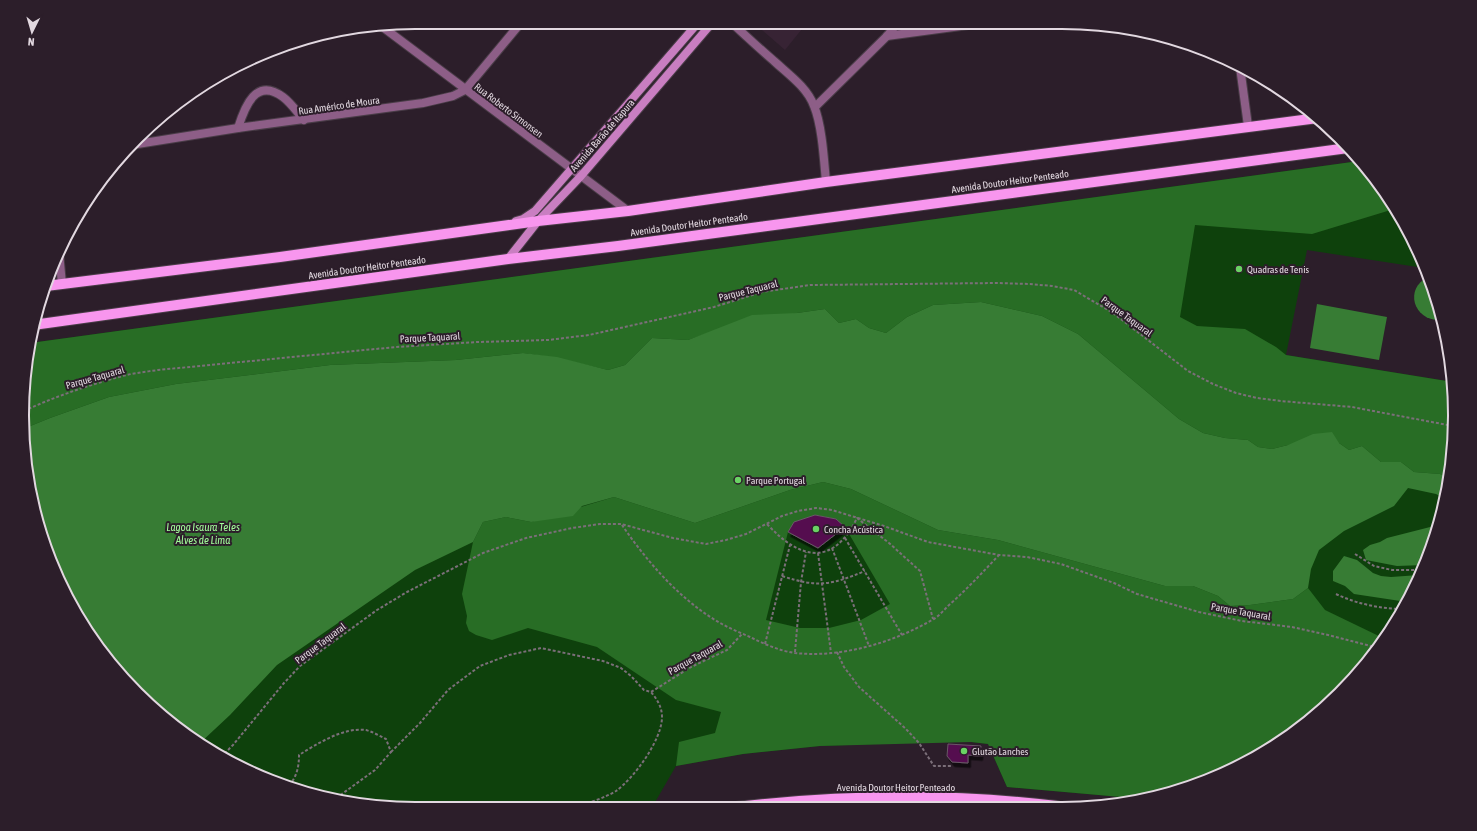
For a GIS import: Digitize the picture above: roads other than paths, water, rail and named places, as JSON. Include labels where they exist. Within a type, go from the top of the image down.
[{"type":"main road","name":"Avenida Barão de Itapura","points":[[496,227],[523,219],[535,211],[693,29]]},
{"type":"main road","name":"Avenida Barão de Itapura","points":[[508,259],[538,221],[581,176],[707,29]]},
{"type":"main road","points":[[1288,122],[1307,117]]},
{"type":"main road","points":[[52,285],[280,257],[826,182],[1309,119]]},
{"type":"main road","name":"Avenida Doutor Heitor Penteado","points":[[40,324],[508,259],[618,246],[1341,149]]},
{"type":"main road","name":"Avenida Doutor Heitor Penteado","points":[[781,802],[898,797],[954,798],[1006,802]]},
{"type":"street","name":"Rua Américo de Moura","points":[[141,143],[238,128],[423,103],[453,96],[465,90],[516,29]]},
{"type":"street","points":[[738,29],[806,92],[815,106],[822,141],[826,182]]},
{"type":"street","points":[[815,106],[893,29]]},
{"type":"street","points":[[887,36],[936,29]]},
{"type":"street","name":"Rua Roberto Simonsen","points":[[387,30],[465,90],[628,210]]},
{"type":"street","points":[[1241,74],[1248,126]]},
{"type":"street","points":[[238,128],[244,111],[251,98],[260,90],[272,90],[284,98],[304,120]]},
{"type":"street","points":[[60,265],[62,284]]},
{"type":"water","points":[[1423,280],[1436,320],[1425,316],[1419,311],[1415,304],[1414,297],[1420,282]]},
{"type":"water","name":"Lagoa Isaura Teles Alves de Lima","points":[[981,302],[1042,316],[1078,334],[1179,419],[1203,433],[1225,438],[1248,440],[1258,447],[1272,449],[1288,445],[1313,434],[1332,432],[1339,443],[1349,450],[1362,446],[1381,462],[1401,462],[1414,472],[1444,475],[1440,496],[1408,488],[1394,506],[1344,531],[1319,550],[1311,569],[1308,588],[1293,599],[1250,605],[1230,606],[1218,596],[1193,586],[1165,586],[998,540],[938,530],[851,489],[823,482],[790,490],[695,523],[614,497],[582,506],[573,516],[531,522],[506,517],[483,522],[473,542],[415,570],[277,665],[230,715],[204,739],[180,722],[142,689],[109,651],[94,630],[81,609],[58,563],[42,516],[36,491],[32,466],[29,426],[109,397],[176,384],[330,365],[456,360],[523,353],[557,357],[608,370],[625,365],[652,338],[688,340],[752,315],[797,313],[825,309],[839,323],[856,319],[869,328],[886,333],[907,317],[933,305]]},
{"type":"water","points":[[1317,304],[1387,317],[1379,360],[1310,348]]},
{"type":"water","points":[[1431,527],[1418,565],[1397,566],[1366,560],[1363,550],[1370,545],[1387,538]]},
{"type":"water","points":[[1344,556],[1357,560],[1373,573],[1381,576],[1413,575],[1400,601],[1354,594],[1345,586],[1333,581],[1333,571]]},
{"type":"place","name":"Quadras de Tenis","points":[[1239,269]]},
{"type":"place","name":"Parque Portugal","points":[[738,480]]},
{"type":"place","name":"Concha Acústica","points":[[816,529]]},
{"type":"place","name":"Glutão Lanches","points":[[964,751]]}]
